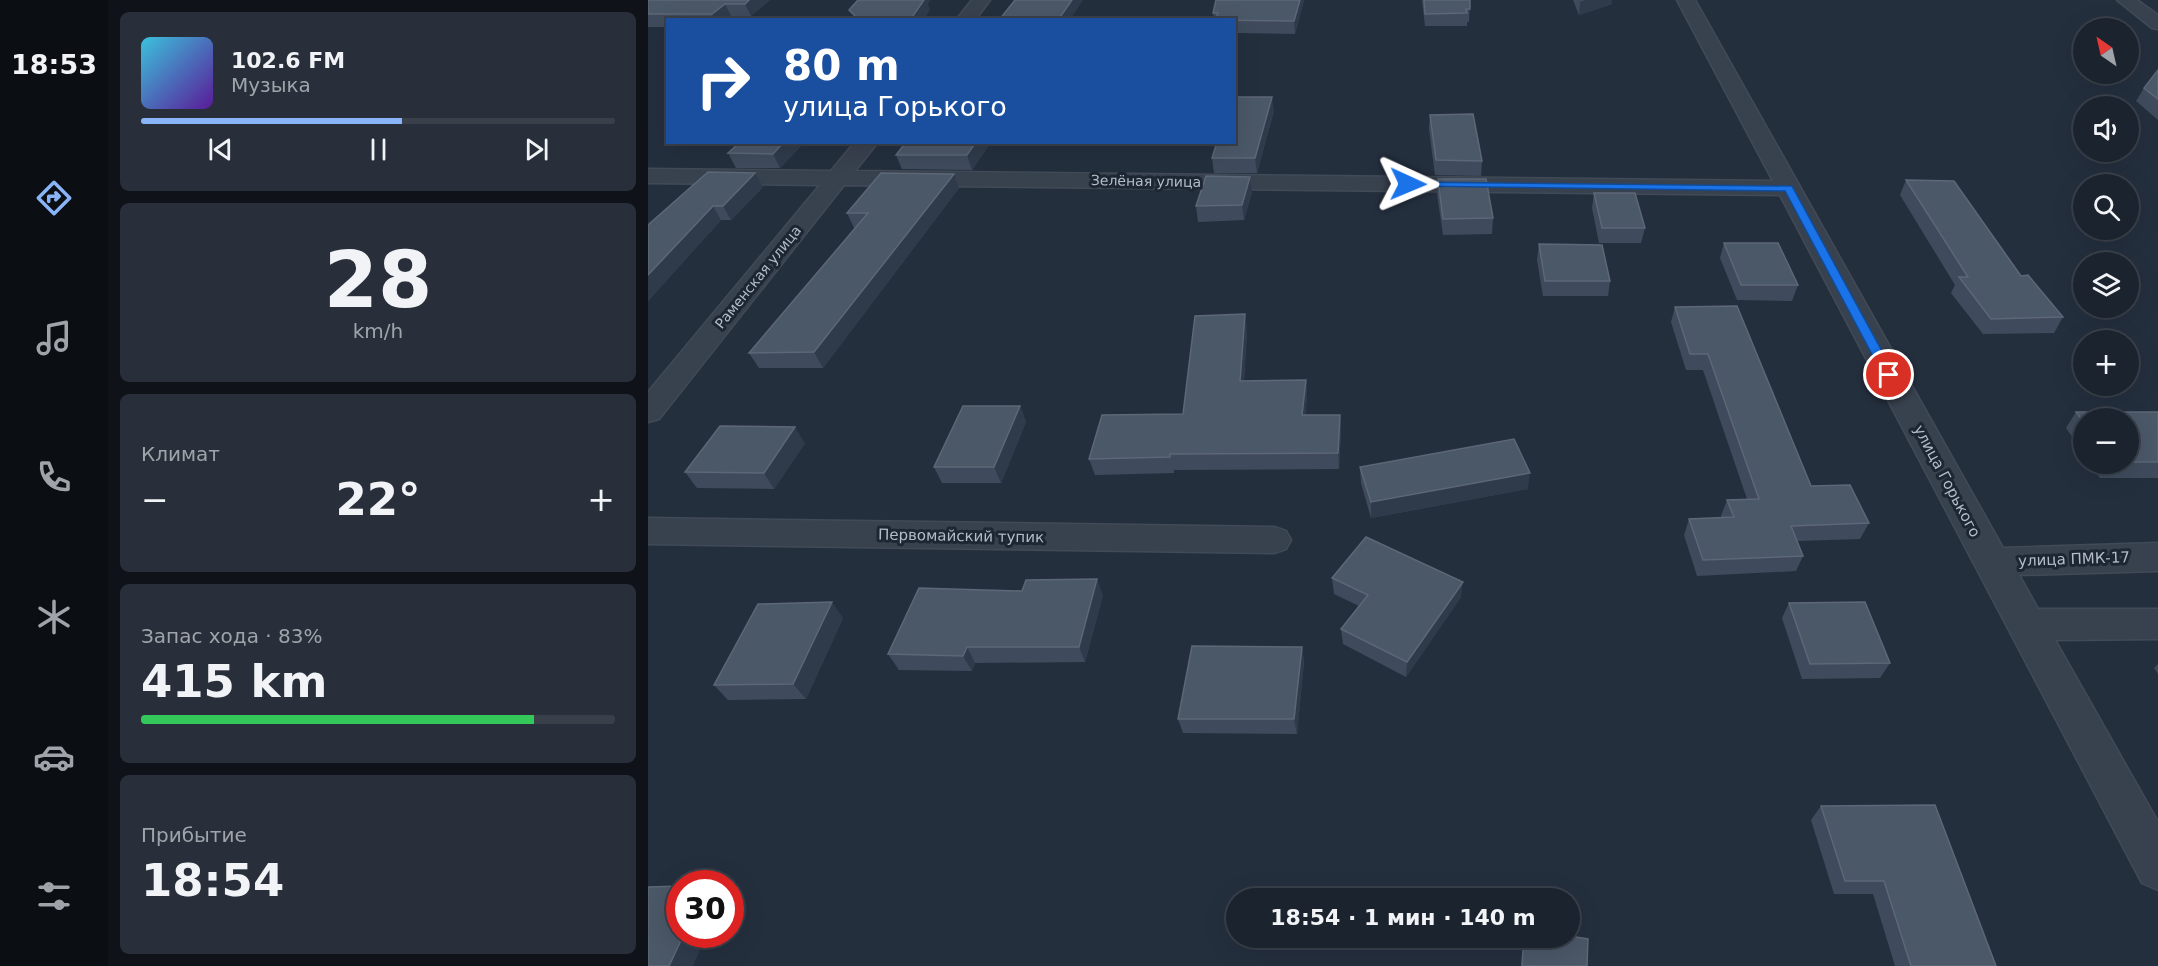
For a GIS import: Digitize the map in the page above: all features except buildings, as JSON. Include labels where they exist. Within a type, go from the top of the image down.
[{"type":"street","points":[[967,18],[981,0]]},
{"type":"street","name":"улица Горького","points":[[1686,0],[2158,867]]},
{"type":"street","points":[[2126,0],[2158,24]]},
{"type":"street","name":"Раменская улица","points":[[648,412],[865,144]]},
{"type":"street","name":"Зелёная улица","points":[[648,176],[1788,188]]},
{"type":"street","name":"Первомайский тупик","points":[[648,531],[1274,540]]},
{"type":"street","name":"улица ПМК-17","points":[[1990,562],[2158,557]]},
{"type":"street","points":[[2025,625],[2158,624]]},
{"type":"route","points":[[1408,184],[1788,188],[1889,375]]}]
